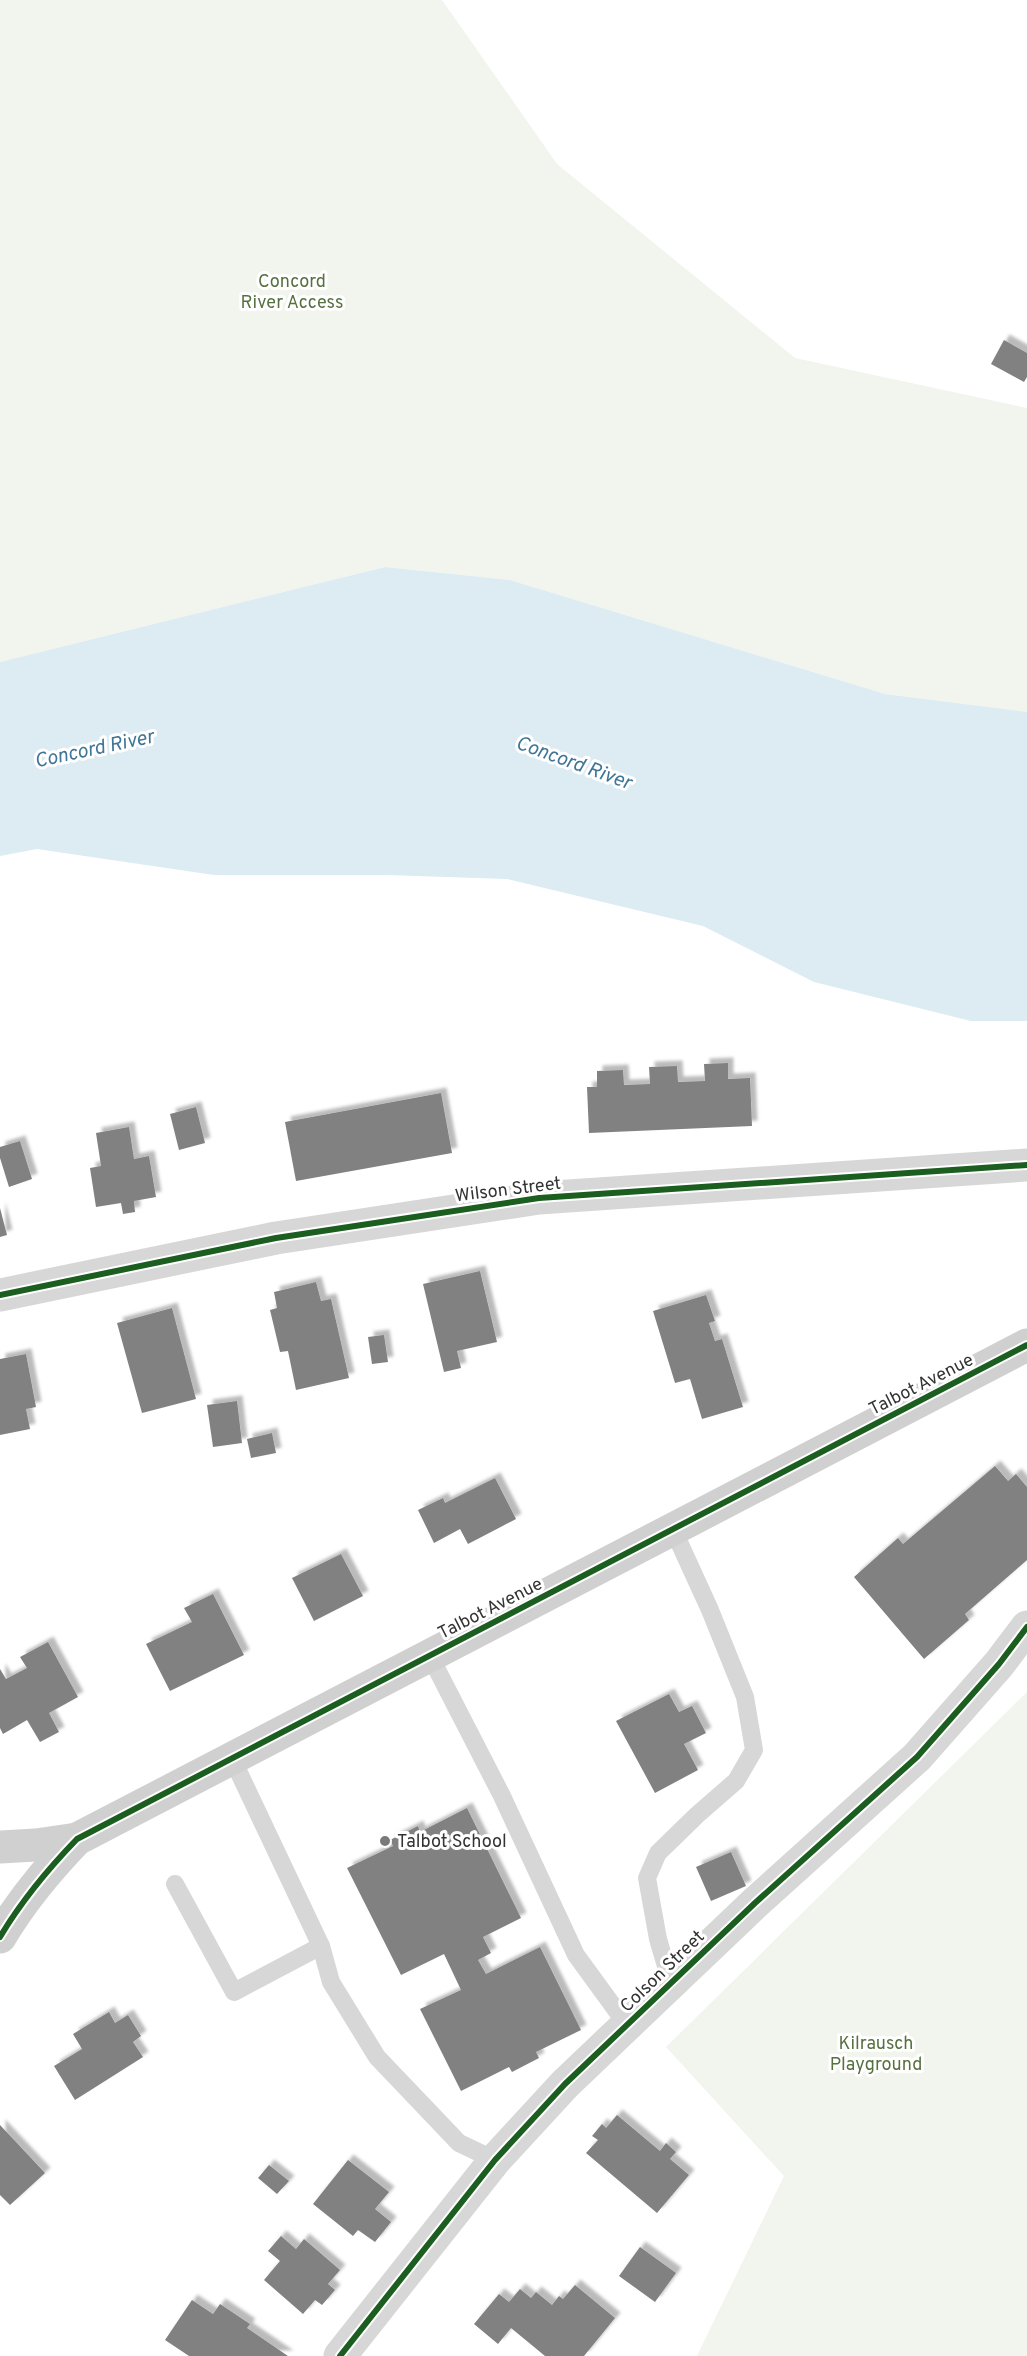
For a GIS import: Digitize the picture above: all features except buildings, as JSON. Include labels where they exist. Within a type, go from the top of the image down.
[{"type":"street","name":"Wilson Street","points":[[0,1294],[276,1238],[539,1198],[1027,1165]]},
{"type":"street","name":"Talbot Avenue","points":[[0,1937],[19,1906],[45,1872],[77,1839],[1027,1345]]},
{"type":"street","name":"Colson Street","points":[[340,2356],[495,2160],[565,2084],[755,1903],[917,1757],[999,1664],[1027,1628]]},
{"type":"street","name":"Talbot Avenue","points":[[0,1847],[77,1839]]},
{"type":"lane","points":[[671,1983],[658,1939],[647,1878],[658,1853],[736,1781],[754,1750],[745,1697],[710,1610],[673,1529]]},
{"type":"lane","points":[[430,1656],[502,1796],[576,1955],[627,2025]]},
{"type":"lane","points":[[232,1758],[321,1946],[331,1982],[377,2057],[459,2143],[495,2160]]},
{"type":"lane","points":[[175,1884],[234,1992],[321,1946]]},
{"type":"green space","name":"Concord River Access","points":[[0,0],[442,0],[557,164],[795,358],[1027,408],[1027,712],[885,694],[510,580],[385,567],[0,662]]},
{"type":"green space","name":"Kilrausch Playground","points":[[1027,1692],[1027,2356],[697,2356],[784,2176],[666,2047]]},
{"type":"water","name":"Concord River","points":[[385,567],[510,580],[885,694],[1027,712],[1027,1021],[971,1021],[814,982],[703,926],[507,879],[387,875],[214,875],[37,849],[0,856],[0,662]]},
{"type":"cycle path","points":[[0,1295],[276,1238],[539,1198],[1027,1165]]},
{"type":"cycle path","points":[[0,1937],[17,1910],[55,1862],[77,1839],[1027,1345]]},
{"type":"cycle path","points":[[340,2356],[495,2160],[565,2084],[755,1903],[917,1757],[999,1664],[1027,1627]]},
{"type":"place","name":"Talbot School","points":[[385,1841]]}]
